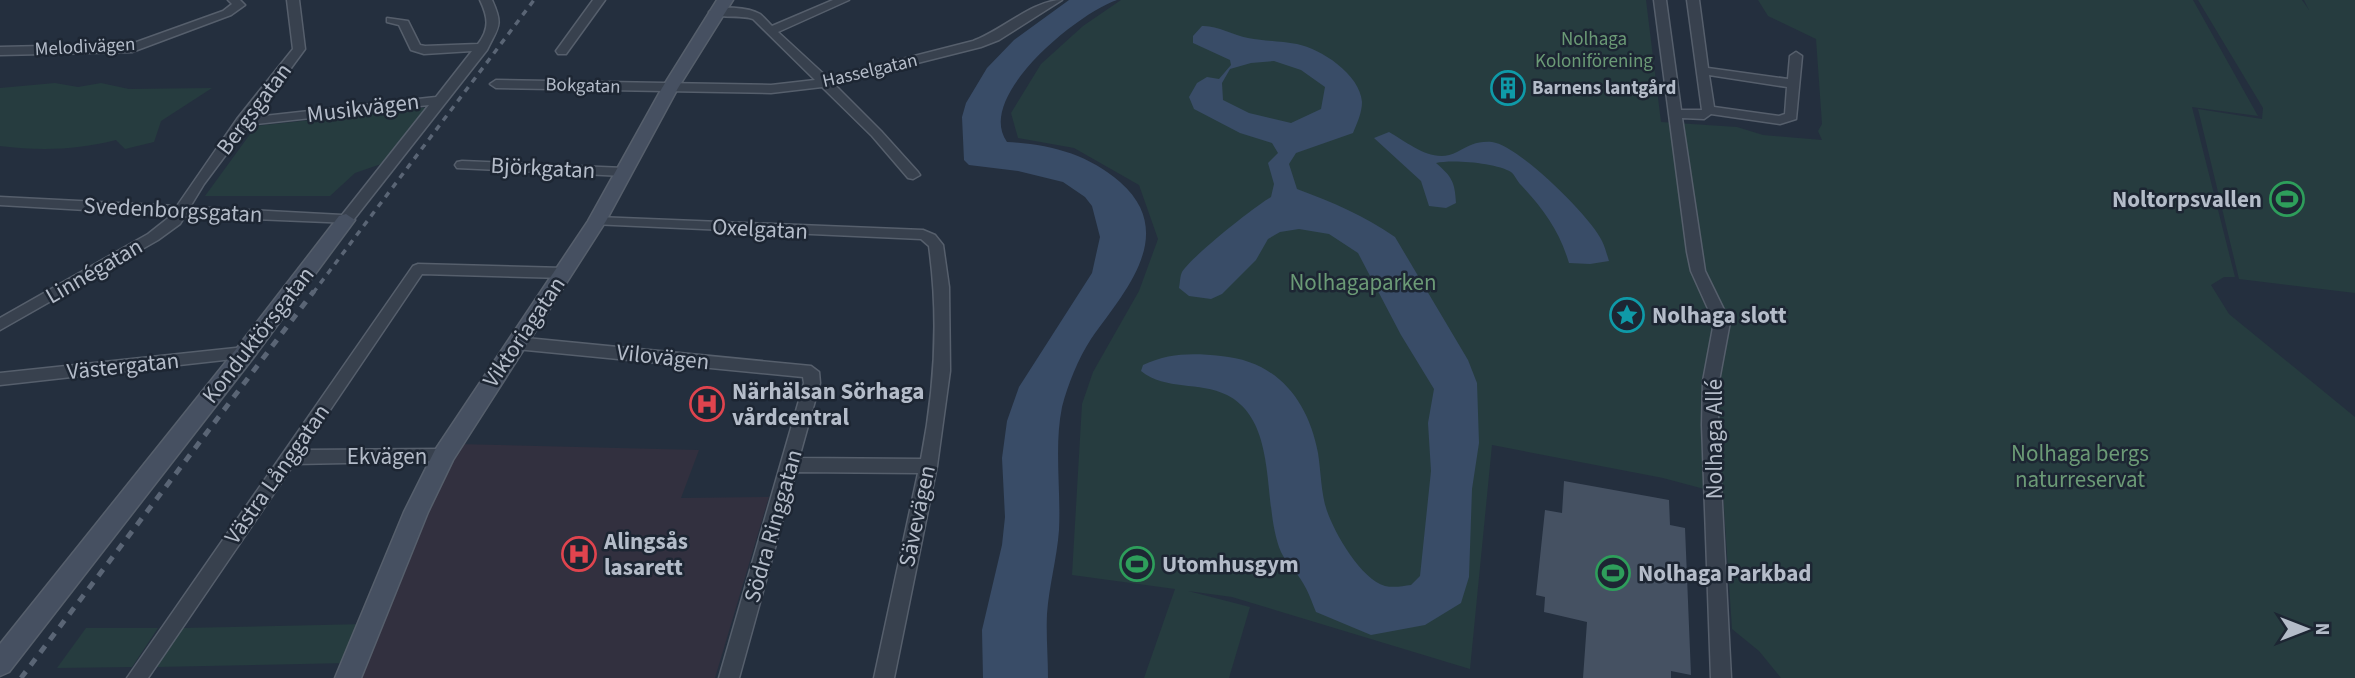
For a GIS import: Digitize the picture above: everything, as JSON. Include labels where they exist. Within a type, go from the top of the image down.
[{"type":"street","name":"Melodivägen","points":[[0,51],[132,48],[228,13],[239,5],[234,0]]},
{"type":"street","name":"Bergsgatan","points":[[181,209],[242,122],[299,49],[293,0]]},
{"type":"street","name":"Konduktörsgatan","points":[[0,664],[483,47],[493,28],[494,17],[486,0]]},
{"type":"street","points":[[562,51],[599,0]]},
{"type":"street","points":[[771,31],[843,0]]},
{"type":"street","name":"Hasselgatan","points":[[670,88],[771,89],[823,82],[977,44],[995,37],[1056,0]]},
{"type":"street","name":"Nolhaga Allé","points":[[1660,0],[1696,262],[1704,287],[1720,312],[1722,321],[1711,381],[1710,425],[1721,678]]},
{"type":"street","points":[[1675,114],[1704,115],[1708,110],[1693,0]]},
{"type":"street","points":[[720,6],[757,17],[868,122],[913,175]]},
{"type":"street","name":"Viktoriagatan","points":[[348,678],[416,512],[443,456],[597,221],[670,88],[720,6]]},
{"type":"street","points":[[391,20],[404,23],[415,47],[424,50],[483,47]]},
{"type":"street","points":[[1708,110],[1780,120],[1791,116],[1796,56]]},
{"type":"street","points":[[1704,71],[1794,84]]},
{"type":"street","name":"Bokgatan","points":[[496,84],[670,88]]},
{"type":"street","name":"Musikvägen","points":[[242,122],[442,100]]},
{"type":"street","name":"Björkgatan","points":[[462,165],[624,172]]},
{"type":"street","name":"Svedenborgsgatan","points":[[0,201],[346,220]]},
{"type":"street","name":"Linnégatan","points":[[0,325],[153,237],[175,221],[181,209]]},
{"type":"street","name":"Oxelgatan","points":[[597,221],[923,235]]},
{"type":"street","name":"Sävevägen","points":[[884,678],[928,466],[942,359],[936,245],[923,235]]},
{"type":"street","name":"Västra Långgatan","points":[[137,678],[418,269],[564,273]]},
{"type":"street","name":"Vilovägen","points":[[516,343],[811,372]]},
{"type":"street","name":"Västergatan","points":[[0,379],[245,353]]},
{"type":"street","name":"Södra Ringgatan","points":[[729,678],[791,465],[812,383],[811,372]]},
{"type":"street","name":"Ekvägen","points":[[289,457],[443,456]]},
{"type":"street","points":[[791,465],[928,466]]},
{"type":"shaded area","name":"Alingsås lasarett","points":[[457,444],[699,450],[681,498],[769,497],[715,678],[350,678]]},
{"type":"green space","points":[[1121,0],[1646,0],[1661,122],[1737,127],[1763,135],[1822,140],[1818,131],[1822,124],[1816,39],[1768,16],[1758,0],[2193,0],[2258,116],[2192,107],[2235,277],[2224,277],[2211,285],[2229,314],[2355,417],[2355,678],[1781,678],[1759,651],[1732,629],[1723,494],[1663,478],[1492,445],[1470,669],[1232,597],[1188,591],[1250,607],[1229,678],[1144,678],[1175,589],[1072,575],[1082,404],[1093,372],[1139,291],[1158,239],[1139,185],[1074,148],[1018,138],[1011,113],[1041,64],[1083,26]]},
{"type":"green space","name":"Noltorpsvallen","points":[[2198,0],[2302,0],[2309,10],[2304,0],[2355,0],[2355,293],[2239,279],[2198,109],[2262,119],[2263,108]]},
{"type":"green space","points":[[55,83],[78,87],[101,83],[129,89],[212,88],[161,121],[154,142],[125,149],[116,140],[58,149],[0,146],[0,88]]},
{"type":"green space","points":[[431,107],[384,163],[355,173],[330,196],[205,196],[256,126]]},
{"type":"green space","points":[[366,624],[349,663],[156,667],[182,628]]},
{"type":"green space","points":[[86,628],[158,628],[132,667],[57,668]]},
{"type":"water","points":[[1069,0],[1117,0],[1080,21],[1036,58],[1005,102],[1001,123],[1007,142],[1038,145],[1067,152],[1108,172],[1137,202],[1145,222],[1145,242],[1140,262],[1130,282],[1082,355],[1062,407],[1058,437],[1059,530],[1047,614],[1048,678],[983,678],[982,630],[1002,545],[1005,517],[1002,458],[1007,421],[1019,387],[1092,273],[1100,237],[1092,206],[1085,197],[1063,182],[1018,171],[969,165],[964,160],[962,117],[966,103],[987,68],[1014,40]]},
{"type":"water","points":[[1202,26],[1207,26],[1248,38],[1297,44],[1328,57],[1347,73],[1360,92],[1362,102],[1353,133],[1296,153],[1289,164],[1297,189],[1348,210],[1395,237],[1468,360],[1477,383],[1479,443],[1472,489],[1469,577],[1461,603],[1425,625],[1371,635],[1316,612],[1305,586],[1281,552],[1275,533],[1262,444],[1255,424],[1244,408],[1227,395],[1216,391],[1172,384],[1141,371],[1143,365],[1162,358],[1200,354],[1241,359],[1274,375],[1298,400],[1306,416],[1318,453],[1327,511],[1350,554],[1367,575],[1385,586],[1411,585],[1420,576],[1431,471],[1428,423],[1434,389],[1401,335],[1358,253],[1329,234],[1299,229],[1280,232],[1268,239],[1256,260],[1222,294],[1211,299],[1189,296],[1179,288],[1182,272],[1198,255],[1271,197],[1274,184],[1268,163],[1278,153],[1272,143],[1240,133],[1194,109],[1189,97],[1197,83],[1207,77],[1219,79],[1231,65],[1230,60],[1193,43],[1193,36]],"holes":[[[1274,61],[1301,70],[1325,87],[1321,109],[1291,123],[1249,113],[1223,100],[1222,83],[1230,69],[1251,63]]]},
{"type":"water","points":[[1389,132],[1422,151],[1439,156],[1482,142],[1504,146],[1535,168],[1584,216],[1602,241],[1609,261],[1569,263],[1561,240],[1537,203],[1512,173],[1496,166],[1452,161],[1436,163],[1451,180],[1456,203],[1446,208],[1429,206],[1421,181],[1374,138]]},
{"type":"building","name":"Nolhaga Parkbad","points":[[1564,481],[1669,500],[1670,525],[1685,528],[1691,675],[1671,671],[1671,678],[1583,678],[1587,622],[1544,612],[1545,597],[1536,595],[1545,510],[1562,513]]},
{"type":"railway","points":[[313,293],[534,0]]},
{"type":"railway","points":[[21,678],[314,291]]},
{"type":"place","name":"Barnens lantgård","points":[[1508,88]]},
{"type":"place","name":"Noltorpsvallen","points":[[2287,199]]},
{"type":"place","name":"Nolhaga slott","points":[[1627,315]]},
{"type":"place","name":"Närhälsan Sörhaga vårdcentral","points":[[707,404]]},
{"type":"place","name":"Alingsås lasarett","points":[[579,554]]},
{"type":"place","name":"Utomhusgym","points":[[1137,564]]},
{"type":"place","name":"Nolhaga Parkbad","points":[[1613,573]]},
{"type":"park label","name":"Nolhaga Koloniförening","points":[[1594,50]]},
{"type":"park label","name":"Nolhagaparken","points":[[1363,282]]},
{"type":"park label","name":"Nolhaga bergs naturreservat","points":[[2080,466]]}]
